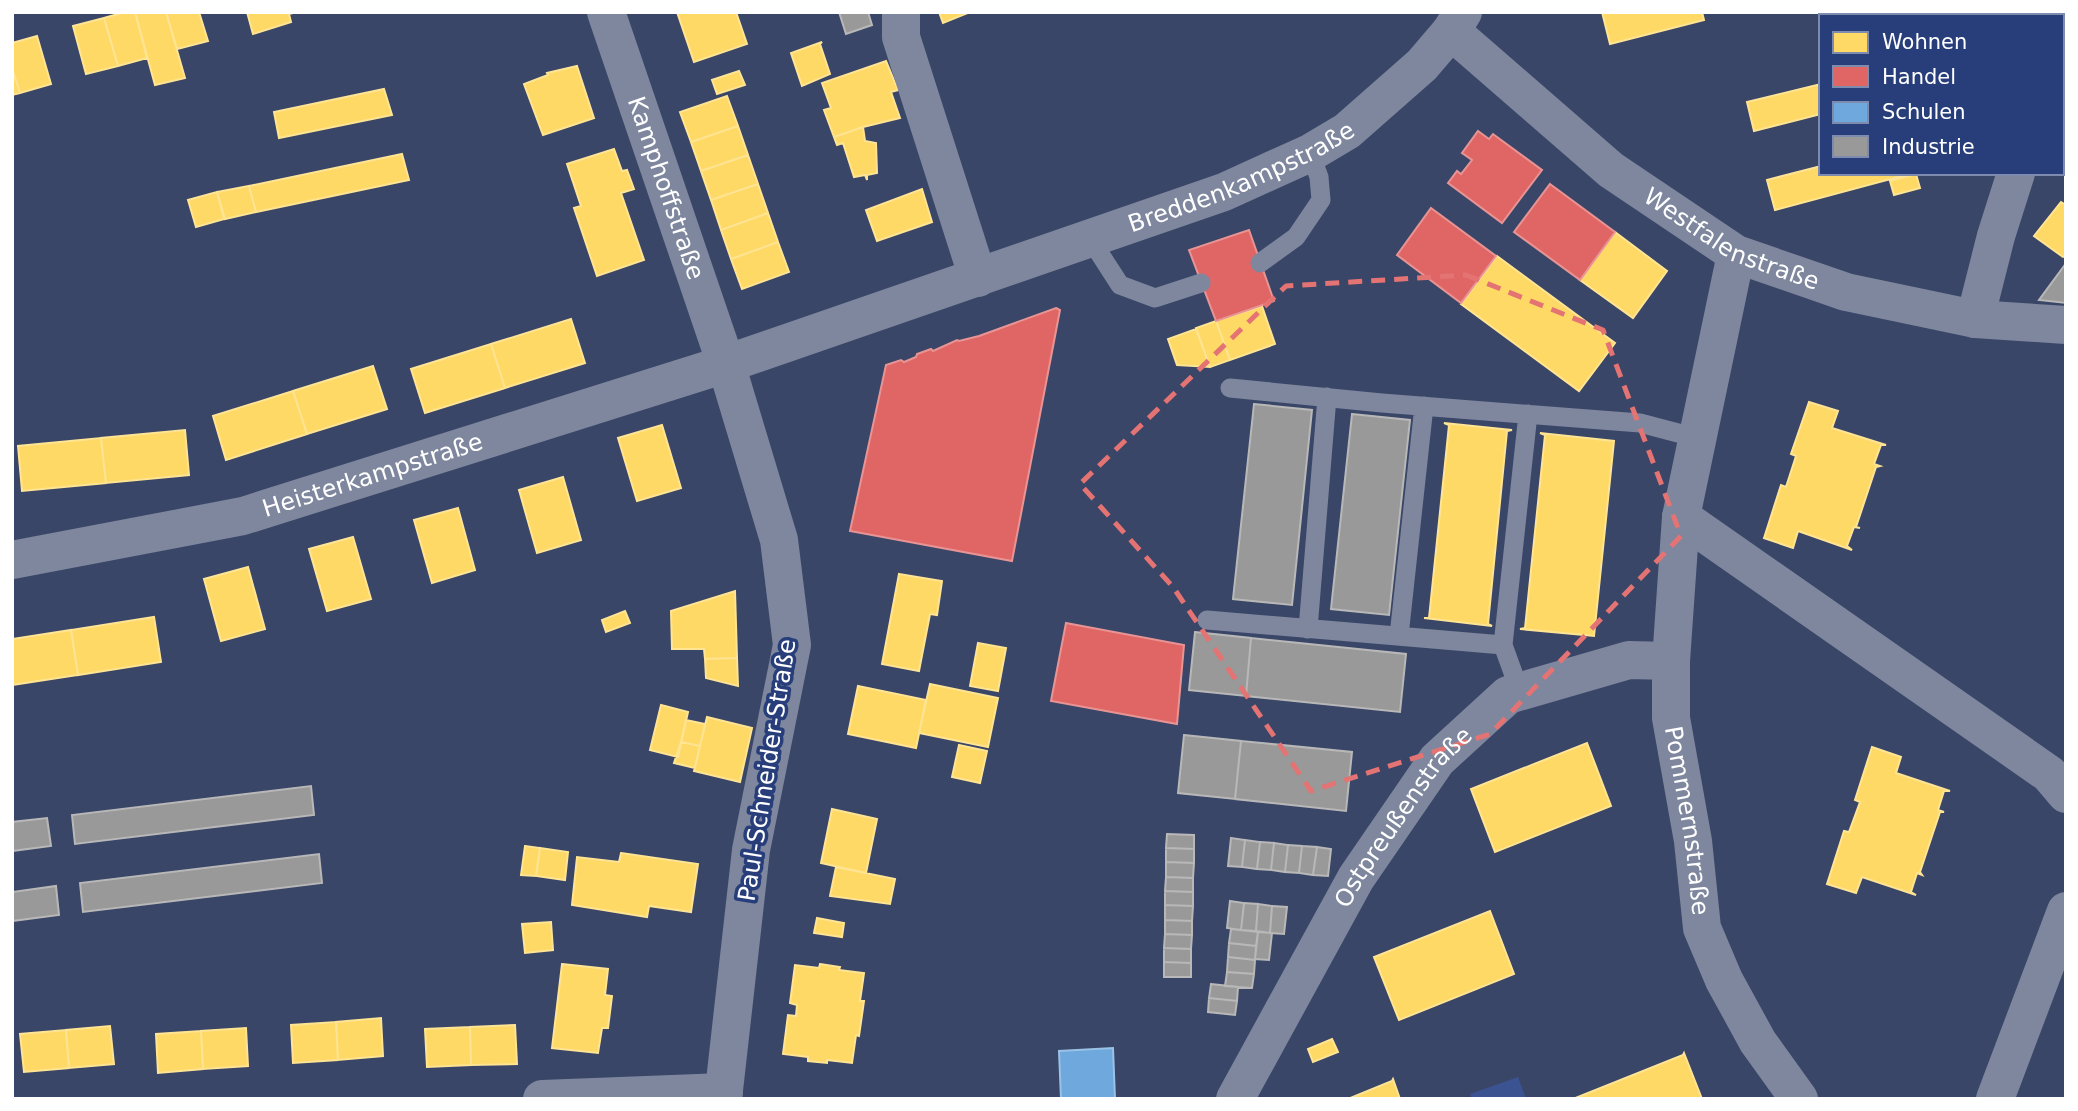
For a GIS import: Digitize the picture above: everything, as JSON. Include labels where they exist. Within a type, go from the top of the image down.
[{"type":"street","name":"Kamphoffstraße","points":[[606,12],[726,364]]},
{"type":"street","points":[[901,12],[901,37],[978,278]]},
{"type":"street","name":"Breddenkampstraße","points":[[726,364],[1224,192],[1310,152],[1347,131],[1422,65],[1457,22]]},
{"type":"street","name":"Westfalenstraße","points":[[1457,22],[1611,170],[1737,254],[1846,292],[1975,319],[2066,325]]},
{"type":"street","points":[[1975,319],[1996,236],[2015,175]]},
{"type":"street","name":"Pommernstraße","points":[[1737,254],[1681,517],[1671,661],[1671,718],[1693,841],[1702,928],[1724,980],[1758,1042],[1799,1099]]},
{"type":"street","name":"Heisterkampstraße","points":[[12,560],[243,516],[726,364]]},
{"type":"street","name":"Paul-Schneider-Straße","points":[[723,1096],[751,850],[792,645],[779,540],[726,364]]},
{"type":"street","points":[[1681,517],[2049,774],[2066,794]]},
{"type":"street","name":"Ostpreußenstraße","points":[[1235,1099],[1356,878],[1437,760],[1508,695],[1629,660],[1671,661]]},
{"type":"street","points":[[1995,1099],[2066,911]]},
{"type":"street","points":[[542,1099],[723,1096]]},
{"type":"lane","points":[[1260,264],[1296,237],[1321,200],[1319,177],[1310,152]]},
{"type":"lane","points":[[1089,237],[1120,285],[1155,298],[1201,283]]},
{"type":"lane","points":[[1230,388],[1640,423],[1697,438]]},
{"type":"lane","points":[[1308,629],[1327,397]]},
{"type":"lane","points":[[1399,636],[1424,406]]},
{"type":"lane","points":[[1520,692],[1503,645],[1528,414]]},
{"type":"lane","points":[[1207,620],[1503,645]]},
{"type":"highlighted area","points":[[1466,275],[1603,330],[1681,536],[1490,734],[1311,791],[1173,587],[1080,484],[1286,286]]},
{"type":"shaded area","points":[[1518,1077],[1526,1099],[1472,1099],[1470,1094]]},
{"type":"building: Wohnen","points":[[135,12],[147,58],[118,66],[104,18]]},
{"type":"building: Wohnen","points":[[135,12],[166,12],[185,78],[155,85]]},
{"type":"building: Wohnen","points":[[166,12],[199,12],[208,41],[177,49]]},
{"type":"building: Wohnen","points":[[247,12],[297,12],[289,14],[291,22],[253,34]]},
{"type":"building: Wohnen","points":[[677,12],[736,12],[747,44],[694,62]]},
{"type":"building: Wohnen","points":[[939,12],[970,12],[943,23]]},
{"type":"building: Wohnen","points":[[1602,12],[1702,12],[1704,20],[1610,44]]},
{"type":"building: Wohnen","points":[[104,18],[118,66],[86,74],[73,26]]},
{"type":"building: Wohnen","points":[[37,36],[51,84],[20,93],[12,68],[12,43]]},
{"type":"building: Wohnen","points":[[822,42],[820,44],[830,74],[802,86],[791,53]]},
{"type":"building: Wohnen","points":[[886,61],[898,90],[891,92],[900,118],[834,137],[824,110],[831,108],[822,83]]},
{"type":"building: Wohnen","points":[[577,66],[594,118],[543,135],[524,84],[548,75],[547,73]]},
{"type":"building: Wohnen","points":[[12,68],[20,93],[12,95]]},
{"type":"building: Wohnen","points":[[739,71],[745,85],[717,94],[712,80]]},
{"type":"building: Wohnen","points":[[1819,84],[1819,115],[1754,131],[1747,102]]},
{"type":"building: Wohnen","points":[[384,89],[392,115],[279,138],[274,112]]},
{"type":"building: Wohnen","points":[[727,96],[738,126],[691,142],[680,112]]},
{"type":"building: Wohnen","points":[[738,126],[748,155],[701,171],[691,142]]},
{"type":"building: Wohnen","points":[[863,127],[865,141],[876,143],[877,173],[867,175],[867,180],[865,175],[854,177],[843,143],[837,145],[834,137]]},
{"type":"building: Wohnen","points":[[614,149],[622,171],[627,170],[634,189],[621,193],[644,260],[597,276],[574,208],[581,206],[567,164]]},
{"type":"building: Wohnen","points":[[402,154],[409,180],[256,212],[249,186]]},
{"type":"building: Wohnen","points":[[748,155],[758,184],[711,200],[701,171]]},
{"type":"building: Wohnen","points":[[1819,167],[1819,175],[1906,175],[1775,210],[1767,180]]},
{"type":"building: Wohnen","points":[[1916,175],[1920,188],[1894,195],[1890,181]]},
{"type":"building: Wohnen","points":[[758,184],[768,213],[721,230],[711,200]]},
{"type":"building: Wohnen","points":[[249,186],[256,212],[225,219],[217,192]]},
{"type":"building: Wohnen","points":[[922,189],[932,222],[877,241],[866,210]]},
{"type":"building: Wohnen","points":[[217,192],[224,219],[196,227],[188,200]]},
{"type":"building: Wohnen","points":[[2061,202],[2066,205],[2066,256],[2063,257],[2034,236]]},
{"type":"building: Wohnen","points":[[768,213],[778,242],[731,259],[721,230]]},
{"type":"building: Wohnen","points":[[1615,232],[1667,271],[1633,318],[1580,280]]},
{"type":"building: Wohnen","points":[[778,242],[789,272],[742,289],[731,259]]},
{"type":"building: Wohnen","points":[[1497,256],[1615,343],[1579,391],[1461,304]]},
{"type":"building: Wohnen","points":[[1262,306],[1275,344],[1230,360],[1216,321]]},
{"type":"building: Wohnen","points":[[571,319],[585,363],[505,388],[491,344]]},
{"type":"building: Wohnen","points":[[1216,321],[1230,360],[1210,367],[1196,328]]},
{"type":"building: Wohnen","points":[[1196,329],[1210,367],[1177,365],[1168,339]]},
{"type":"building: Wohnen","points":[[491,344],[505,388],[425,413],[411,369]]},
{"type":"building: Wohnen","points":[[373,366],[387,409],[307,434],[293,391]]},
{"type":"building: Wohnen","points":[[293,391],[307,434],[226,460],[213,416]]},
{"type":"building: Wohnen","points":[[1809,402],[1838,411],[1832,428],[1886,445],[1881,445],[1874,464],[1880,466],[1876,467],[1856,527],[1860,528],[1854,527],[1847,546],[1852,550],[1798,531],[1793,548],[1764,538],[1781,485],[1786,487],[1796,456],[1791,454]]},
{"type":"building: Wohnen","points":[[1444,423],[1512,430],[1507,431],[1488,624],[1492,626],[1424,618],[1429,618],[1449,425]]},
{"type":"building: Wohnen","points":[[662,425],[681,488],[637,501],[618,438]]},
{"type":"building: Wohnen","points":[[185,430],[189,475],[106,483],[101,438]]},
{"type":"building: Wohnen","points":[[1540,433],[1614,441],[1594,636],[1520,629],[1525,628],[1545,435]]},
{"type":"building: Wohnen","points":[[101,438],[106,483],[22,491],[18,446]]},
{"type":"building: Wohnen","points":[[563,477],[581,540],[537,553],[519,490]]},
{"type":"building: Wohnen","points":[[458,508],[475,570],[432,583],[414,520]]},
{"type":"building: Wohnen","points":[[353,537],[371,599],[327,611],[309,549]]},
{"type":"building: Wohnen","points":[[248,567],[265,629],[221,641],[204,579]]},
{"type":"building: Wohnen","points":[[899,574],[942,581],[937,615],[930,614],[919,671],[882,664]]},
{"type":"building: Wohnen","points":[[735,591],[737,658],[705,659],[704,649],[672,649],[671,611]]},
{"type":"building: Wohnen","points":[[625,611],[630,623],[606,632],[602,620]]},
{"type":"building: Wohnen","points":[[154,617],[161,662],[78,675],[71,630]]},
{"type":"building: Wohnen","points":[[71,630],[78,675],[12,685],[12,639]]},
{"type":"building: Wohnen","points":[[978,643],[1006,648],[998,691],[970,686]]},
{"type":"building: Wohnen","points":[[737,658],[738,686],[706,678],[705,659]]},
{"type":"building: Wohnen","points":[[930,684],[998,698],[988,747],[919,733]]},
{"type":"building: Wohnen","points":[[858,686],[926,700],[916,748],[848,734]]},
{"type":"building: Wohnen","points":[[661,705],[688,712],[678,757],[650,750]]},
{"type":"building: Wohnen","points":[[707,717],[752,728],[740,782],[694,771]]},
{"type":"building: Wohnen","points":[[686,720],[705,724],[700,746],[681,742]]},
{"type":"building: Wohnen","points":[[681,742],[700,746],[695,768],[674,763]]},
{"type":"building: Wohnen","points":[[1587,743],[1611,806],[1495,852],[1471,789]]},
{"type":"building: Wohnen","points":[[959,745],[987,751],[980,783],[952,777]]},
{"type":"building: Wohnen","points":[[1872,747],[1901,757],[1896,773],[1950,791],[1944,791],[1938,810],[1944,812],[1940,812],[1920,872],[1922,875],[1917,873],[1911,892],[1916,895],[1862,877],[1856,893],[1827,884],[1844,831],[1849,832],[1860,802],[1855,800]]},
{"type":"building: Wohnen","points":[[832,809],[877,819],[866,873],[821,863]]},
{"type":"building: Wohnen","points":[[525,846],[540,848],[536,876],[521,875]]},
{"type":"building: Wohnen","points":[[540,848],[568,852],[565,880],[536,876]]},
{"type":"building: Wohnen","points":[[621,853],[698,864],[691,912],[649,906],[647,917],[572,905],[577,857],[619,862]]},
{"type":"building: Wohnen","points":[[836,867],[895,879],[890,904],[830,896]]},
{"type":"building: Wohnen","points":[[1490,911],[1514,974],[1399,1020],[1374,957]]},
{"type":"building: Wohnen","points":[[817,918],[844,923],[842,937],[814,933]]},
{"type":"building: Wohnen","points":[[551,922],[553,950],[525,953],[522,924]]},
{"type":"building: Wohnen","points":[[562,964],[608,969],[605,995],[612,996],[608,1028],[602,1028],[598,1053],[552,1048]]},
{"type":"building: Wohnen","points":[[820,964],[864,973],[860,1001],[864,1001],[852,1063],[808,1061],[808,1057],[783,1054],[788,1015],[796,1016],[797,1005],[790,1003],[795,965],[819,968]]},
{"type":"building: Wohnen","points":[[381,1018],[383,1056],[338,1060],[336,1022]]},
{"type":"building: Wohnen","points":[[336,1022],[338,1060],[293,1063],[291,1025]]},
{"type":"building: Wohnen","points":[[515,1025],[517,1064],[471,1065],[470,1027]]},
{"type":"building: Wohnen","points":[[110,1026],[114,1064],[69,1068],[66,1030]]},
{"type":"building: Wohnen","points":[[470,1027],[471,1065],[427,1067],[425,1029]]},
{"type":"building: Wohnen","points":[[246,1028],[248,1066],[203,1069],[201,1031]]},
{"type":"building: Wohnen","points":[[66,1030],[69,1068],[24,1072],[20,1034]]},
{"type":"building: Wohnen","points":[[201,1031],[203,1069],[158,1073],[156,1034]]},
{"type":"building: Wohnen","points":[[1332,1039],[1338,1052],[1313,1062],[1308,1049]]},
{"type":"building: Wohnen","points":[[1684,1053],[1702,1099],[1573,1099],[1683,1055]]},
{"type":"building: Wohnen","points":[[1393,1079],[1400,1099],[1348,1099],[1392,1081]]},
{"type":"building: Handel","points":[[1478,131],[1489,139],[1493,134],[1542,170],[1502,223],[1448,183],[1457,171],[1461,174],[1472,160],[1462,153]]},
{"type":"building: Handel","points":[[1550,184],[1615,232],[1580,280],[1514,232]]},
{"type":"building: Handel","points":[[1431,208],[1496,256],[1461,303],[1397,255]]},
{"type":"building: Handel","points":[[1249,230],[1274,301],[1216,321],[1189,250]]},
{"type":"building: Handel","points":[[1056,308],[1060,310],[1012,561],[850,531],[886,365],[901,360],[904,362],[931,349],[933,351],[957,340],[979,336]]},
{"type":"building: Handel","points":[[1066,623],[1184,645],[1177,724],[1051,701]]},
{"type":"building: Schulen","points":[[1113,1048],[1115,1099],[1061,1099],[1059,1051]]},
{"type":"building: Industrie","points":[[839,12],[868,12],[872,25],[846,34]]},
{"type":"building: Industrie","points":[[2064,266],[2066,303],[2039,300]]},
{"type":"building: Industrie","points":[[1254,404],[1312,410],[1292,605],[1233,599]]},
{"type":"building: Industrie","points":[[1352,414],[1410,420],[1389,615],[1331,609]]},
{"type":"building: Industrie","points":[[1195,632],[1251,638],[1246,696],[1189,690]]},
{"type":"building: Industrie","points":[[1251,638],[1406,654],[1400,712],[1246,696]]},
{"type":"building: Industrie","points":[[1184,735],[1241,741],[1235,799],[1178,793]]},
{"type":"building: Industrie","points":[[1241,741],[1352,752],[1346,811],[1235,799]]},
{"type":"building: Industrie","points":[[311,786],[314,815],[75,844],[72,815]]},
{"type":"building: Industrie","points":[[47,818],[51,846],[12,851],[12,822]]},
{"type":"building: Industrie","points":[[1167,834],[1194,835],[1194,849],[1166,848]]},
{"type":"building: Industrie","points":[[1231,838],[1245,840],[1242,867],[1228,866]]},
{"type":"building: Industrie","points":[[1245,840],[1260,842],[1257,869],[1242,867]]},
{"type":"building: Industrie","points":[[1260,842],[1274,843],[1271,870],[1257,869]]},
{"type":"building: Industrie","points":[[1274,843],[1288,845],[1285,872],[1271,870]]},
{"type":"building: Industrie","points":[[1288,845],[1302,846],[1299,873],[1285,872]]},
{"type":"building: Industrie","points":[[1302,846],[1317,847],[1313,875],[1299,873]]},
{"type":"building: Industrie","points":[[1317,847],[1331,849],[1328,876],[1313,875]]},
{"type":"building: Industrie","points":[[1166,848],[1194,849],[1194,863],[1166,862]]},
{"type":"building: Industrie","points":[[319,854],[322,883],[83,912],[80,883]]},
{"type":"building: Industrie","points":[[1166,862],[1194,863],[1193,878],[1166,877]]},
{"type":"building: Industrie","points":[[1166,877],[1193,878],[1193,892],[1165,891]]},
{"type":"building: Industrie","points":[[56,886],[59,915],[12,921],[12,892]]},
{"type":"building: Industrie","points":[[1165,891],[1193,892],[1193,906],[1165,905]]},
{"type":"building: Industrie","points":[[1230,901],[1244,903],[1241,930],[1227,928]]},
{"type":"building: Industrie","points":[[1244,903],[1258,904],[1256,931],[1241,930]]},
{"type":"building: Industrie","points":[[1258,904],[1272,906],[1270,933],[1256,931]]},
{"type":"building: Industrie","points":[[1165,905],[1193,906],[1192,921],[1165,920]]},
{"type":"building: Industrie","points":[[1272,906],[1287,907],[1284,934],[1270,933]]},
{"type":"building: Industrie","points":[[1165,920],[1192,921],[1192,935],[1165,934]]},
{"type":"building: Industrie","points":[[1231,929],[1258,932],[1256,946],[1229,943]]},
{"type":"building: Industrie","points":[[1258,932],[1272,933],[1269,960],[1255,959]]},
{"type":"building: Industrie","points":[[1165,934],[1192,935],[1191,949],[1164,948]]},
{"type":"building: Industrie","points":[[1229,943],[1256,946],[1255,960],[1228,957]]},
{"type":"building: Industrie","points":[[1164,948],[1191,949],[1191,963],[1164,962]]},
{"type":"building: Industrie","points":[[1228,957],[1255,960],[1254,974],[1227,972]]},
{"type":"building: Industrie","points":[[1164,962],[1191,963],[1191,977],[1164,977]]},
{"type":"building: Industrie","points":[[1227,972],[1254,974],[1252,988],[1225,986]]},
{"type":"building: Industrie","points":[[1211,984],[1238,987],[1237,1001],[1209,998]]},
{"type":"building: Industrie","points":[[1209,998],[1237,1001],[1235,1015],[1208,1012]]}]
